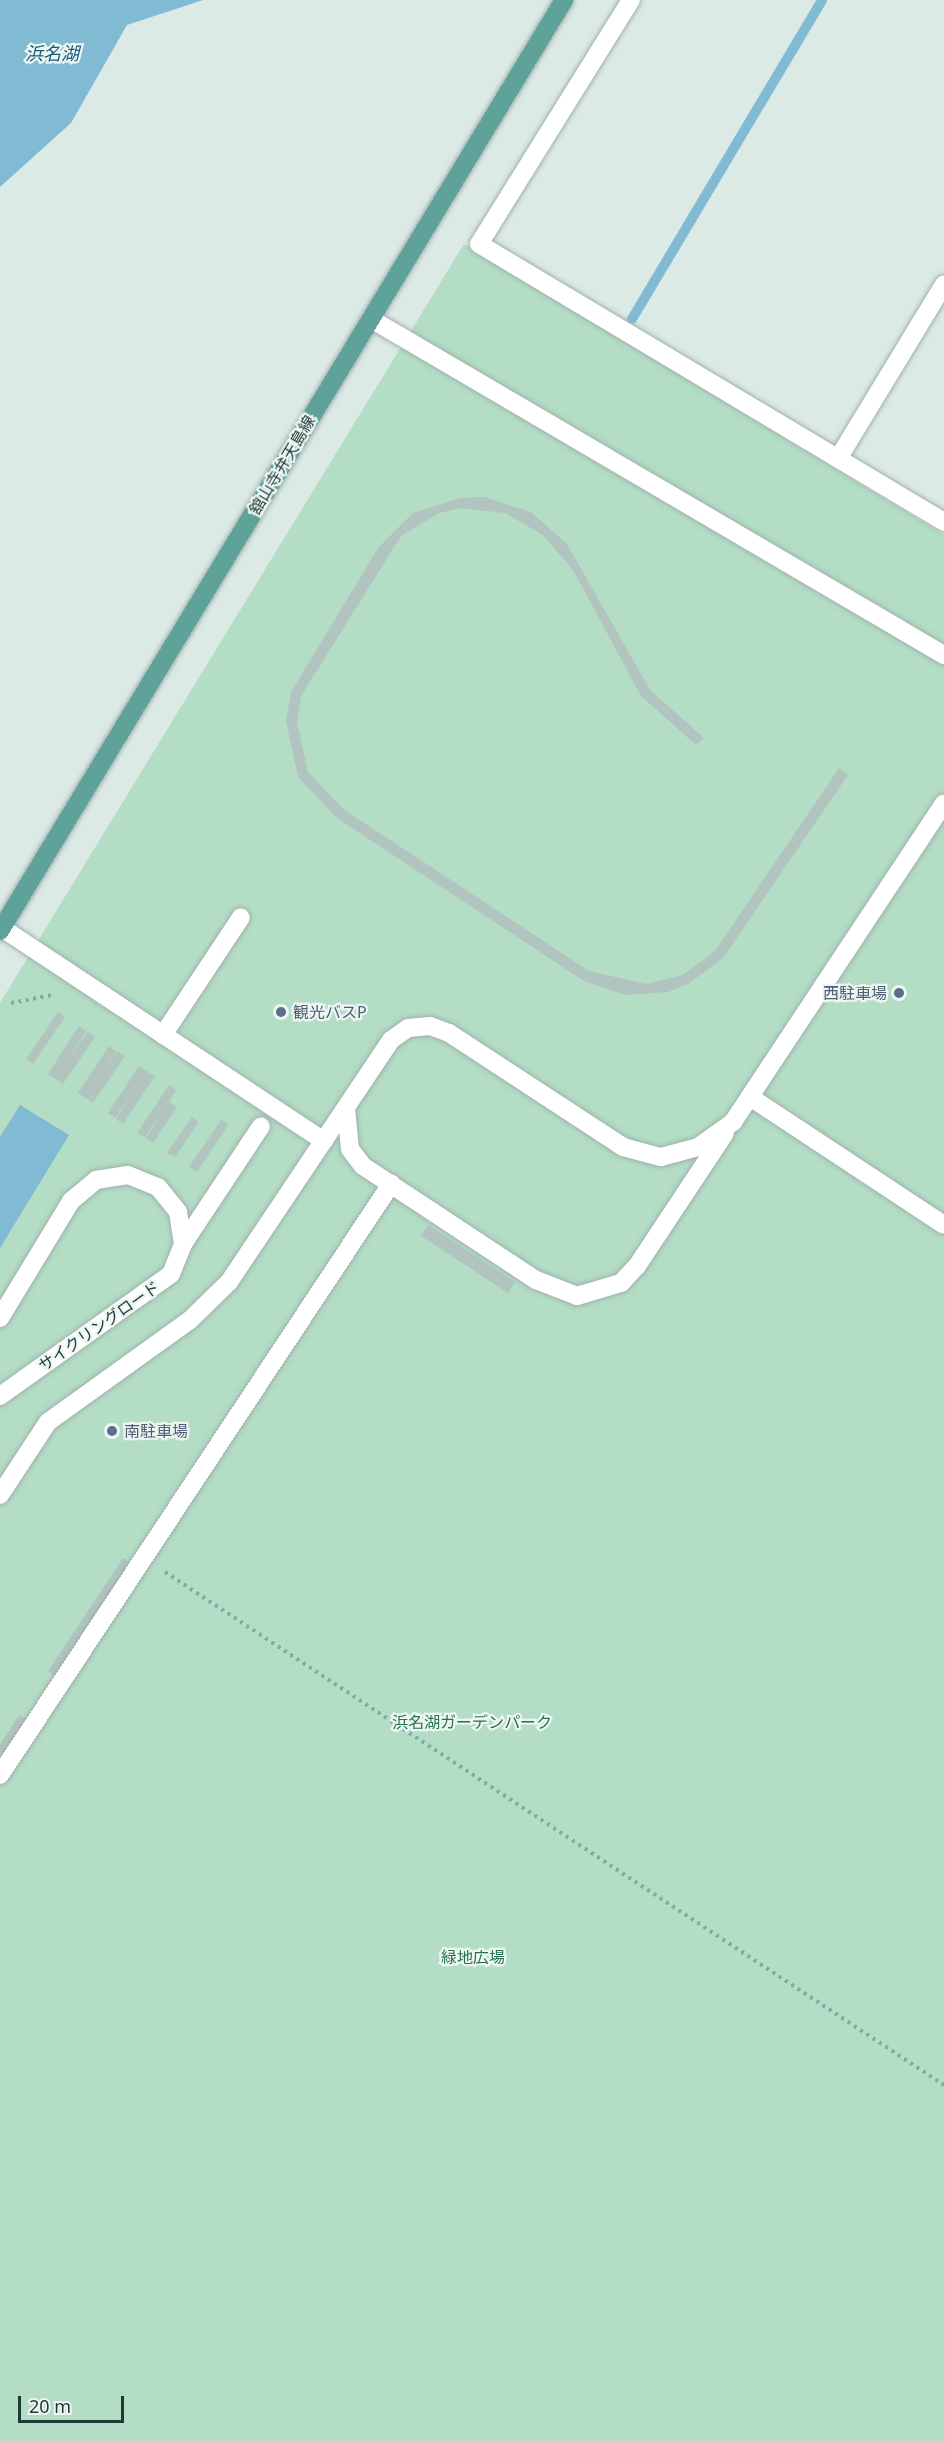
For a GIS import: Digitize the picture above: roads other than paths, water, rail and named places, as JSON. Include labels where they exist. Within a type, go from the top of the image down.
[{"type":"main road","name":"舘山寺弁天島線","points":[[1,929],[564,0]]},
{"type":"street","points":[[632,0],[479,244],[839,457],[944,522]]},
{"type":"street","points":[[839,457],[944,284]]},
{"type":"street","points":[[371,319],[944,655]]},
{"type":"street","points":[[346,1107],[350,1149],[363,1166],[555,1291],[600,1293],[637,1266],[944,802]]},
{"type":"street","points":[[163,1035],[241,917]]},
{"type":"street","points":[[1,929],[324,1140]]},
{"type":"street","points":[[0,1495],[48,1422],[70,1402],[212,1301],[391,1040],[408,1028],[430,1026],[449,1033],[641,1155],[680,1155],[733,1122]]},
{"type":"street","points":[[750,1096],[944,1225]]},
{"type":"street","name":"サイクリングロード","points":[[0,1396],[159,1285],[179,1259],[183,1244],[261,1126]]},
{"type":"street","points":[[0,1318],[71,1201],[96,1180],[128,1175],[158,1186],[178,1212],[183,1244]]},
{"type":"street","points":[[0,1775],[391,1184]]},
{"type":"water","name":"浜名湖","points":[[0,0],[203,0],[127,25],[71,123],[0,187]]},
{"type":"water","points":[[20,1105],[69,1135],[0,1248],[0,1137]]},
{"type":"waterway","points":[[632,319],[822,0]]},
{"type":"place","name":"西駐車場","points":[[899,993]]},
{"type":"place","name":"観光バスP","points":[[281,1012]]},
{"type":"place","name":"南駐車場","points":[[112,1431]]},
{"type":"park label","name":"浜名湖ガーデンパーク","points":[[472,1722]]},
{"type":"park label","name":"緑地広場","points":[[473,1957]]}]
